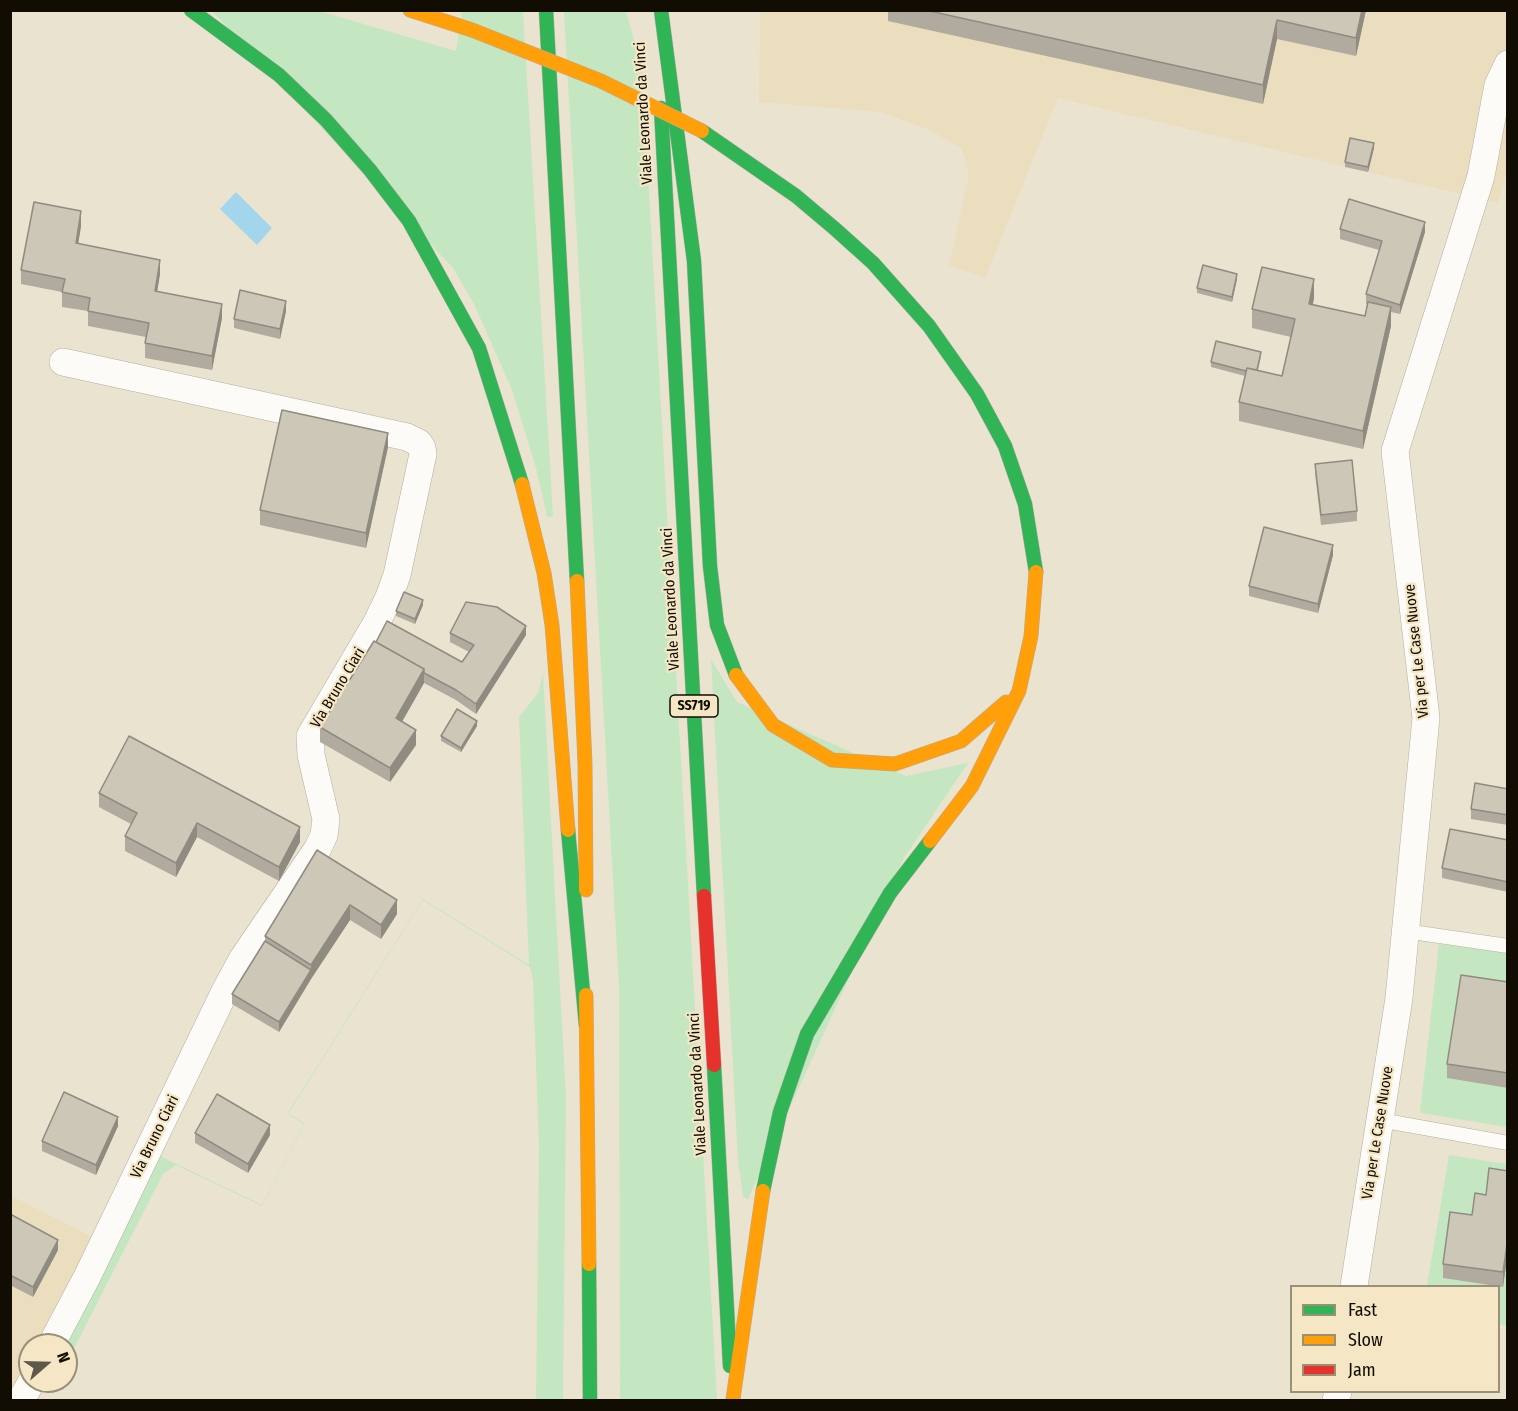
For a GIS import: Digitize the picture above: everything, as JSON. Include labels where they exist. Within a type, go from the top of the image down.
[{"type":"main road","points":[[191,10],[279,75],[326,120],[370,170],[409,221],[479,348],[525,493],[544,573],[552,625],[566,812],[586,1025]]},
{"type":"main road","points":[[410,10],[472,30],[601,81],[702,131],[796,196],[873,263],[929,326],[977,394],[1005,446],[1024,504],[1036,573],[1031,636],[1019,691],[972,786],[890,893],[807,1034],[780,1112],[759,1209],[733,1400]]},
{"type":"main road","points":[[546,10],[569,414],[585,764],[590,1401]]},
{"type":"main road","name":"Viale Leonardo da Vinci","points":[[655,10],[733,1400]]},
{"type":"main road","points":[[661,10],[694,261],[710,566],[717,625],[733,671],[773,725],[832,760],[895,764],[961,741],[1019,691]]},
{"type":"street","name":"Via per Le Case Nuove","points":[[1354,1285],[1399,998],[1426,718],[1395,451],[1481,176],[1498,85],[1508,64]]},
{"type":"street","name":"Via Bruno Ciari","points":[[57,1333],[224,993],[249,949],[318,848],[324,835],[326,819],[311,755],[310,736],[377,622],[389,597],[397,575],[423,454],[419,443],[407,436],[63,363]]},
{"type":"lane","points":[[1405,931],[1508,946]]},
{"type":"lane","points":[[1380,1120],[1508,1143]]},
{"type":"shaded area","points":[[760,11],[1507,11],[1507,171],[1498,203],[1058,98],[985,278],[949,266],[969,175],[962,149],[930,130],[880,112],[759,102]]},
{"type":"shaded area","points":[[10,1195],[114,1248],[69,1333],[18,1333],[18,1393],[11,1400]]},
{"type":"green space","points":[[212,11],[319,11],[456,51],[462,11],[523,11],[553,516],[547,516],[536,468],[512,390],[474,304],[453,268]]},
{"type":"green space","points":[[564,11],[626,11],[642,68],[717,1400],[620,1400],[619,987]]},
{"type":"green space","points":[[711,659],[737,702],[906,776],[968,763],[904,858],[748,1199],[743,1197],[738,1160]]},
{"type":"green space","points":[[543,673],[566,1098],[563,1400],[536,1400],[539,1148],[533,980],[530,967],[423,900],[288,1114],[305,1123],[262,1206],[176,1165],[163,1174],[78,1340],[78,1333],[72,1333],[158,1155],[262,1205],[304,1124],[287,1114],[423,899],[529,965],[519,717],[538,693]]},
{"type":"green space","points":[[1439,944],[1507,953],[1507,1127],[1420,1113]]},
{"type":"green space","points":[[1449,1155],[1507,1164],[1507,1326],[1500,1324],[1500,1285],[1427,1285]]},
{"type":"water","points":[[236,192],[272,228],[257,245],[220,209]]},
{"type":"building","points":[[925,10],[1362,10],[1356,38],[1277,20],[1263,85]]},
{"type":"building","points":[[1350,138],[1374,143],[1368,167],[1345,162]]},
{"type":"building","points":[[1349,199],[1425,222],[1400,305],[1366,294],[1382,241],[1340,229]]},
{"type":"building","points":[[34,202],[81,211],[76,243],[160,260],[155,291],[222,304],[212,356],[145,343],[149,323],[88,311],[90,298],[62,292],[65,279],[21,270]]},
{"type":"building","points":[[1203,265],[1237,274],[1232,297],[1197,288]]},
{"type":"building","points":[[1262,267],[1314,279],[1309,304],[1365,316],[1368,302],[1391,307],[1363,431],[1239,402],[1247,368],[1282,376],[1295,319],[1252,309]]},
{"type":"building","points":[[240,290],[286,301],[280,329],[234,319]]},
{"type":"building","points":[[1216,341],[1261,352],[1257,370],[1247,368],[1246,371],[1211,362]]},
{"type":"building","points":[[282,410],[388,433],[366,533],[260,510]]},
{"type":"building","points":[[1352,460],[1357,511],[1321,515],[1315,464]]},
{"type":"building","points":[[1264,527],[1333,545],[1318,604],[1249,586]]},
{"type":"building","points":[[404,592],[423,600],[415,619],[396,611]]},
{"type":"building","points":[[466,602],[497,607],[526,626],[476,704],[424,673],[424,669],[376,642],[387,621],[462,662],[474,645],[450,633]]},
{"type":"building","points":[[374,641],[424,669],[396,718],[416,730],[390,768],[320,727]]},
{"type":"building","points":[[457,709],[477,721],[461,748],[441,736]]},
{"type":"building","points":[[129,736],[300,827],[279,867],[197,823],[176,863],[125,836],[137,813],[99,793]]},
{"type":"building","points":[[1475,783],[1508,789],[1508,815],[1471,809]]},
{"type":"building","points":[[1450,829],[1508,840],[1508,882],[1442,868]]},
{"type":"building","points":[[317,850],[397,900],[381,925],[350,905],[311,965],[265,936]]},
{"type":"building","points":[[265,941],[311,970],[279,1022],[232,994]]},
{"type":"building","points":[[1461,975],[1508,982],[1508,1073],[1447,1064]]},
{"type":"building","points":[[64,1092],[118,1117],[96,1165],[42,1141]]},
{"type":"building","points":[[217,1094],[270,1125],[248,1164],[195,1133]]},
{"type":"building","points":[[1489,1168],[1508,1171],[1508,1237],[1503,1272],[1443,1264],[1450,1212],[1472,1215],[1475,1193],[1486,1195]]},
{"type":"building","points":[[10,1214],[58,1240],[33,1287],[10,1275]]},
{"type":"traffic: fast","points":[[191,10],[279,75],[326,120],[370,170],[409,221],[479,348],[522,484]]},
{"type":"traffic: fast","points":[[546,10],[577,581]]},
{"type":"traffic: fast","points":[[661,10],[694,261],[710,566],[717,625],[736,675]]},
{"type":"traffic: fast","points":[[661,108],[704,896]]},
{"type":"traffic: fast","points":[[702,131],[796,196],[834,228],[873,263],[929,326],[977,394],[1005,446],[1025,504],[1036,572]]},
{"type":"traffic: fast","points":[[568,830],[586,1025]]},
{"type":"traffic: fast","points":[[763,1191],[780,1112],[807,1034],[890,893],[930,841]]},
{"type":"traffic: fast","points":[[714,1065],[730,1366]]},
{"type":"traffic: fast","points":[[589,1264],[590,1400]]},
{"type":"traffic: slow","points":[[410,10],[472,30]]},
{"type":"traffic: slow","points":[[472,30],[601,81],[702,131]]},
{"type":"traffic: slow","points":[[522,484],[544,573],[552,625],[568,830]]},
{"type":"traffic: slow","points":[[930,841],[972,786],[1019,691],[1031,636],[1036,572]]},
{"type":"traffic: slow","points":[[577,581],[585,764],[586,890]]},
{"type":"traffic: slow","points":[[736,675],[773,725],[832,760],[895,764],[961,741],[1006,702]]},
{"type":"traffic: slow","points":[[586,995],[589,1264]]},
{"type":"traffic: slow","points":[[733,1399],[763,1191]]},
{"type":"traffic: jam","points":[[704,896],[714,1065]]}]
